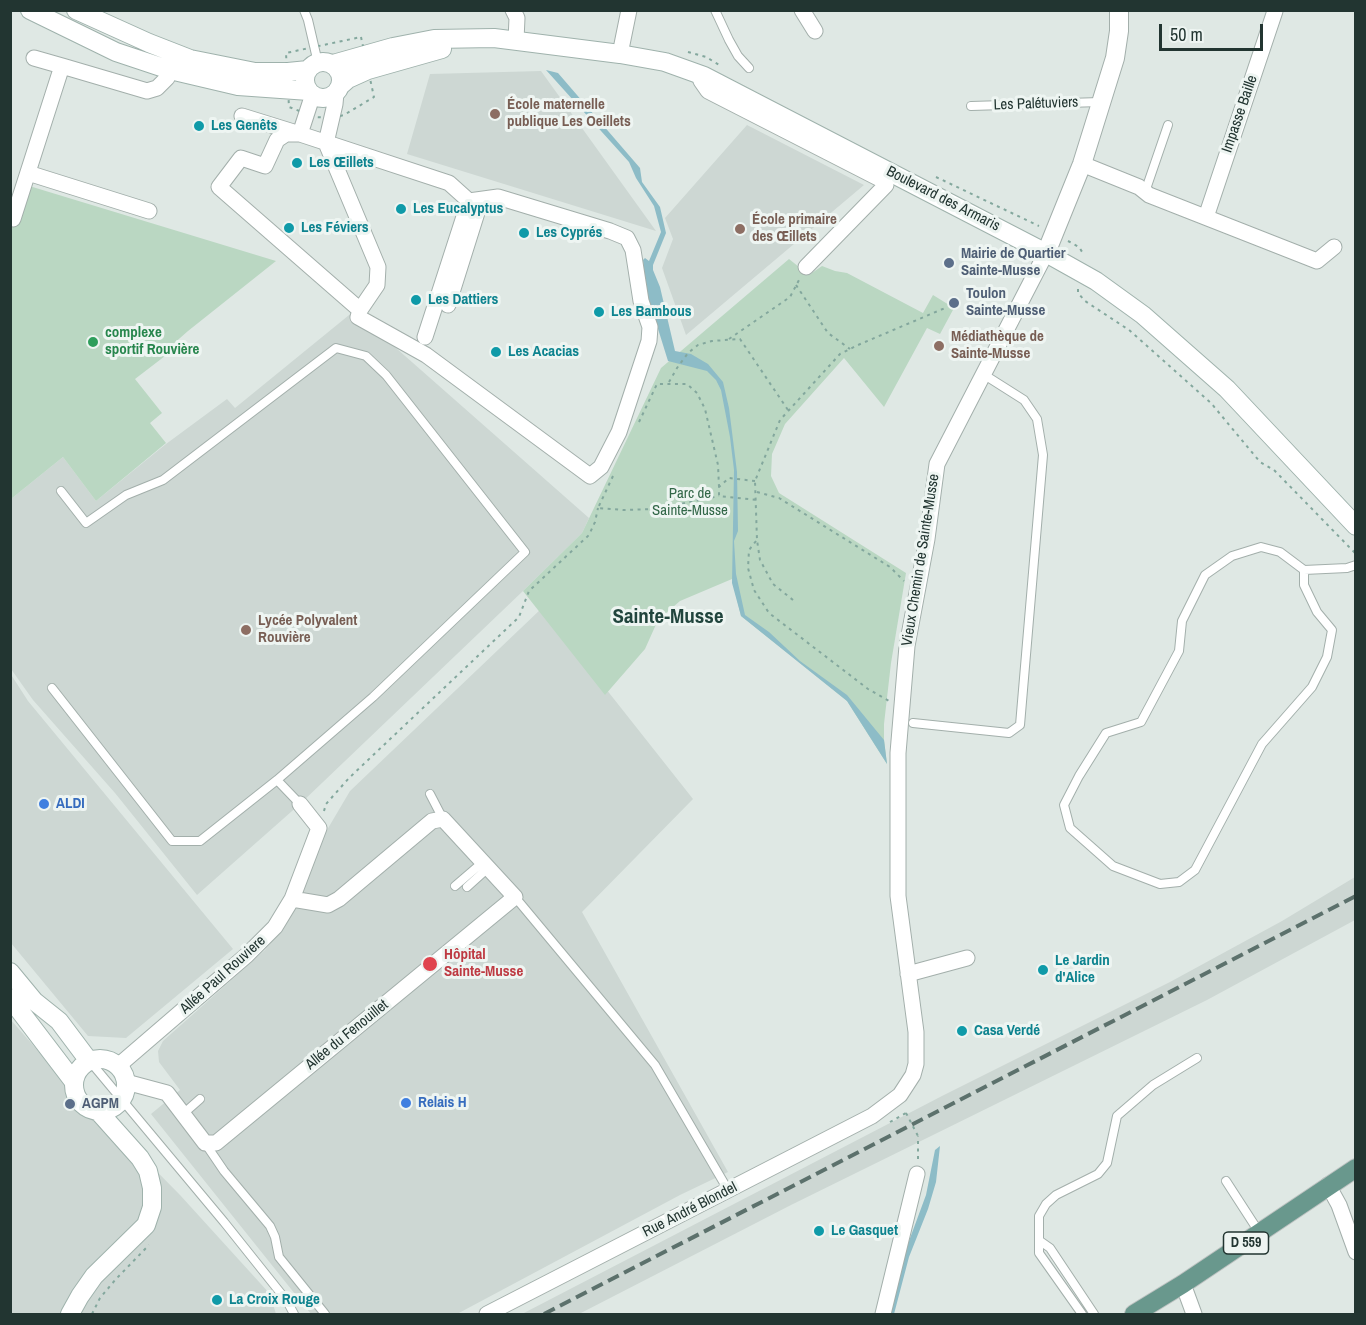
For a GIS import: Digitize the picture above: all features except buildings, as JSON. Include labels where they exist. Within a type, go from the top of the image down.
[{"type":"main road","points":[[30,10],[116,52],[170,70],[238,86],[311,93],[324,98],[338,89],[341,76],[320,66],[306,81],[311,93]]},
{"type":"main road","name":"Boulevard des Armaris","points":[[76,10],[190,59],[255,72],[288,72],[393,47],[434,39],[465,37],[516,40],[620,54],[665,62],[704,76],[1084,273],[1143,315],[1227,389],[1356,526]]},
{"type":"main road","name":"Vieux Chemin de Sainte-Musse","points":[[1046,253],[1082,164],[1115,58],[1119,10]]},
{"type":"main road","name":"Boulevard des Armaris","points":[[338,89],[348,79],[368,70],[429,52],[484,42],[516,40]]},
{"type":"main road","points":[[12,986],[74,1082],[77,1098],[90,1109],[98,1111],[111,1109],[121,1088]]},
{"type":"main road","points":[[12,986],[58,1021],[90,1061]]},
{"type":"main road","points":[[74,1082],[76,1073],[90,1061],[108,1060],[121,1088],[122,1137]]},
{"type":"main road","points":[[70,1314],[94,1276],[146,1225],[152,1207],[152,1188],[148,1171],[98,1111]]},
{"type":"main road","name":"D 559","points":[[1134,1314],[1260,1234],[1328,1185],[1356,1168]]},
{"type":"street","points":[[513,10],[517,18],[516,40]]},
{"type":"street","points":[[620,54],[629,10]]},
{"type":"street","points":[[802,10],[815,31]]},
{"type":"street","name":"Impasse Baille","points":[[1206,217],[1275,11]]},
{"type":"street","points":[[34,58],[147,91],[162,83],[170,70]]},
{"type":"street","points":[[10,218],[13,219],[62,66]]},
{"type":"street","points":[[704,76],[701,81],[708,91],[882,180],[886,185],[806,267]]},
{"type":"street","points":[[242,116],[300,134],[326,143],[449,183],[475,201],[498,197],[627,238],[633,250],[641,302],[650,327],[649,341],[619,432],[601,467],[590,476],[426,355],[358,317],[360,310],[377,285],[378,267],[326,143],[338,89]]},
{"type":"street","points":[[300,134],[311,93]]},
{"type":"street","points":[[300,134],[286,134],[277,140],[265,166],[241,158],[219,187],[360,310]]},
{"type":"street","points":[[1082,164],[1139,187],[1149,195],[1317,261],[1334,247]]},
{"type":"street","points":[[28,173],[149,211]]},
{"type":"street","points":[[448,305],[475,201]]},
{"type":"street","points":[[425,337],[475,201]]},
{"type":"street","name":"Vieux Chemin de Sainte-Musse","points":[[891,1103],[905,1089],[916,1064],[916,1032],[897,896],[898,753],[907,646],[927,539],[937,464],[1046,253]]},
{"type":"street","points":[[300,804],[319,828]]},
{"type":"street","points":[[292,899],[328,905],[339,899],[432,820],[443,819],[515,897]]},
{"type":"street","name":"Allée Paul Rouviere","points":[[121,1088],[275,927],[292,899],[319,828]]},
{"type":"street","name":"Allée du Fenouillet","points":[[205,1143],[216,1143],[515,897]]},
{"type":"street","points":[[908,974],[967,958]]},
{"type":"street","points":[[121,1088],[167,1093],[205,1143]]},
{"type":"street","name":"Rue André Blondel","points":[[487,1314],[872,1116],[891,1103]]},
{"type":"street","points":[[883,1314],[917,1174]]},
{"type":"street","points":[[1328,1185],[1339,1205],[1356,1251]]},
{"type":"street","points":[[1183,1284],[1194,1314]]},
{"type":"lane","points":[[304,10],[320,66]]},
{"type":"lane","points":[[715,10],[738,56],[749,68]]},
{"type":"lane","name":"Les Palétuviers","points":[[971,106],[1101,102]]},
{"type":"lane","points":[[1145,192],[1168,124]]},
{"type":"lane","points":[[52,688],[172,841],[200,841],[277,780],[374,697],[525,552],[386,375],[366,356],[336,348],[162,480],[126,495],[86,523],[61,491]]},
{"type":"lane","points":[[913,723],[1009,733],[1020,725],[1043,455],[1037,419],[1024,400],[983,374]]},
{"type":"lane","points":[[1305,570],[1304,585],[1317,612],[1332,630],[1327,657],[1312,687],[1262,744],[1195,870],[1179,882],[1160,884],[1113,866],[1070,828],[1064,805],[1106,733],[1141,722],[1179,651],[1182,621],[1205,575],[1232,556],[1261,547],[1280,552],[1305,570],[1347,568],[1356,565]]},
{"type":"lane","points":[[277,780],[300,804]]},
{"type":"lane","points":[[430,795],[443,819]]},
{"type":"lane","points":[[455,886],[485,865]]},
{"type":"lane","points":[[467,887],[485,865]]},
{"type":"lane","points":[[515,897],[655,1065],[728,1190]]},
{"type":"lane","points":[[1082,1314],[1040,1253],[1039,1216],[1046,1204],[1056,1195],[1098,1174],[1107,1163],[1117,1116],[1153,1085],[1197,1058]]},
{"type":"lane","points":[[90,1061],[121,1088],[287,1301],[294,1314]]},
{"type":"lane","points":[[183,1114],[200,1099]]},
{"type":"lane","points":[[205,1143],[224,1171],[270,1226],[279,1257],[325,1314]]},
{"type":"lane","points":[[1226,1181],[1260,1234]]},
{"type":"lane","points":[[1040,1241],[1050,1248],[1094,1314]]},
{"type":"path","points":[[1064,239],[1079,247],[1085,257]]},
{"type":"path","points":[[727,340],[790,297],[806,267]]},
{"type":"path","points":[[1079,283],[1078,293],[1085,301],[1129,330],[1211,403],[1260,462],[1274,470],[1356,554]]},
{"type":"path","points":[[796,285],[828,333],[850,349]]},
{"type":"path","points":[[793,600],[773,584],[760,560],[757,540],[755,481],[780,420],[840,354],[945,308]]},
{"type":"path","points":[[669,382],[688,353],[698,345],[741,339],[789,410]]},
{"type":"path","points":[[637,425],[657,384],[669,382],[687,384],[697,393],[705,409],[718,465],[718,496]]},
{"type":"path","points":[[319,828],[326,804],[349,778],[519,617],[529,591],[589,535],[598,508],[617,466]]},
{"type":"path","points":[[719,487],[729,478],[755,481]]},
{"type":"path","points":[[757,492],[779,498],[890,567],[917,594]]},
{"type":"path","points":[[598,508],[656,509],[718,496],[757,500]]},
{"type":"path","points":[[757,540],[749,550],[748,567],[754,590],[769,613],[868,689],[902,708]]},
{"type":"path","points":[[883,1126],[906,1113],[918,1137],[917,1174]]},
{"type":"shaded area","name":"École maternelle publique Les Oeillets","points":[[541,71],[656,231],[407,154],[430,74]]},
{"type":"shaded area","name":"École primaire des Œillets","points":[[747,125],[864,185],[686,335],[662,268],[673,239],[665,218]]},
{"type":"shaded area","name":"Lycée Polyvalent Rouvière","points":[[354,311],[589,518],[582,533],[523,591],[300,804],[197,895],[115,793],[33,700],[11,669],[11,499],[63,457],[96,501],[166,444],[227,399],[235,408]]},
{"type":"shaded area","name":"Hôpital Sainte-Musse","points":[[542,608],[693,799],[582,912],[728,1172],[680,1195],[457,1314],[311,1314],[151,1114],[180,1090],[159,1062],[158,1051],[163,1041],[265,950],[282,928],[327,830],[350,791]]},
{"type":"shaded area","points":[[10,673],[28,701],[233,949],[126,1038],[88,1036],[11,943]]},
{"type":"shaded area","points":[[1355,877],[1355,920],[1207,1000],[791,1205],[579,1314],[522,1314],[942,1096],[1170,982],[1282,921]]},
{"type":"shaded area","points":[[10,1019],[40,1053],[180,1195],[270,1294],[276,1314],[11,1314]]},
{"type":"green space","name":"complexe sportif Rouvière","points":[[26,185],[276,261],[188,331],[163,353],[165,356],[135,379],[162,413],[150,423],[166,443],[96,501],[63,457],[11,499],[10,234]]},
{"type":"green space","name":"Parc de Sainte-Musse","points":[[789,259],[809,275],[822,266],[847,273],[923,313],[933,295],[954,308],[940,334],[927,328],[884,407],[844,358],[785,424],[772,454],[771,476],[779,493],[906,573],[891,663],[884,724],[887,764],[847,701],[741,616],[732,579],[680,601],[658,620],[645,649],[605,695],[523,591],[582,533],[661,368]]},
{"type":"water","points":[[546,70],[558,73],[640,168],[642,182],[660,207],[666,233],[653,270],[660,287],[675,351],[691,354],[708,364],[723,382],[729,408],[737,472],[738,531],[734,541],[736,574],[745,615],[769,632],[800,661],[847,695],[884,740],[887,764],[847,701],[741,616],[732,583],[734,470],[721,390],[716,380],[707,371],[668,361],[645,287],[643,260],[645,258],[649,261],[661,232],[654,206],[636,178],[629,162]]},
{"type":"water","points":[[940,1146],[936,1182],[928,1209],[909,1257],[894,1314],[887,1314],[899,1268],[926,1195],[935,1150]]},
{"type":"railway","points":[[544,1314],[1356,896]]},
{"type":"place","name":"École maternelle publique Les Oeillets","points":[[495,114]]},
{"type":"place","name":"Les Genêts","points":[[199,126]]},
{"type":"place","name":"Les Œillets","points":[[297,163]]},
{"type":"place","name":"Les Eucalyptus","points":[[401,209]]},
{"type":"place","name":"Les Féviers","points":[[289,228]]},
{"type":"place","name":"École primaire des Œillets","points":[[740,229]]},
{"type":"place","name":"Les Cyprés","points":[[524,233]]},
{"type":"place","name":"Mairie de Quartier Sainte-Musse","points":[[949,263]]},
{"type":"place","name":"Les Dattiers","points":[[416,300]]},
{"type":"place","name":"Toulon Sainte-Musse","points":[[954,303]]},
{"type":"place","name":"Les Bambous","points":[[599,312]]},
{"type":"place","name":"complexe sportif Rouvière","points":[[93,342]]},
{"type":"place","name":"Médiathèque de Sainte-Musse","points":[[939,346]]},
{"type":"place","name":"Les Acacias","points":[[496,352]]},
{"type":"place","name":"Lycée Polyvalent Rouvière","points":[[246,630]]},
{"type":"place","name":"ALDI","points":[[44,804]]},
{"type":"place","name":"Hôpital Sainte-Musse","points":[[430,964]]},
{"type":"place","name":"Le Jardin d'Alice","points":[[1043,970]]},
{"type":"place","name":"Casa Verdé","points":[[962,1031]]},
{"type":"place","name":"Relais H","points":[[406,1103]]},
{"type":"place","name":"AGPM","points":[[70,1104]]},
{"type":"place","name":"Le Gasquet","points":[[819,1231]]},
{"type":"place","name":"La Croix Rouge","points":[[217,1300]]},
{"type":"district","name":"Sainte-Musse","points":[[668,617]]}]
